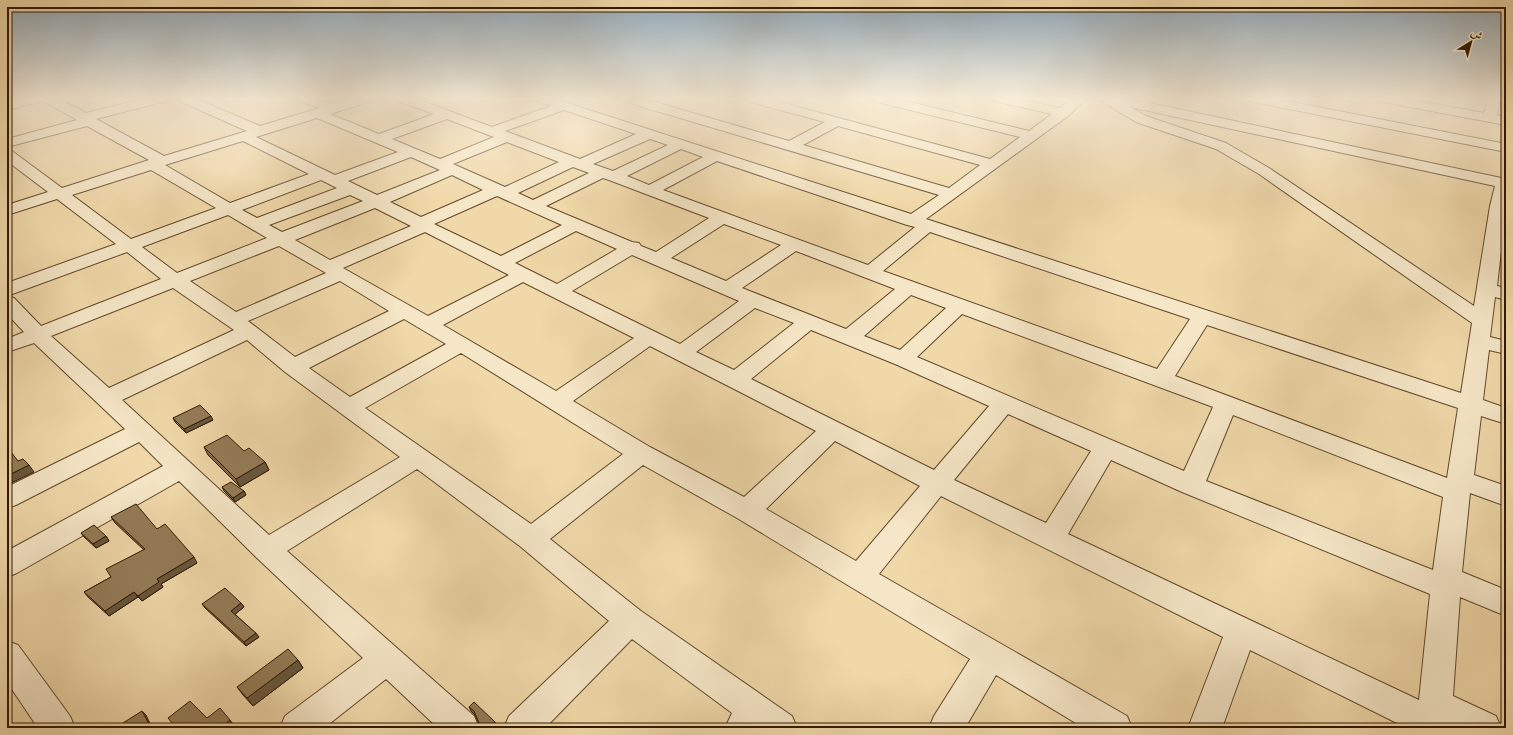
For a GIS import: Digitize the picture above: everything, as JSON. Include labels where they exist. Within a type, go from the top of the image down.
[{"type":"street","points":[[7,143],[38,132]]},
{"type":"street","points":[[107,132],[227,209],[256,224],[279,239],[461,344],[641,453],[748,511],[1115,728]]},
{"type":"street","points":[[249,132],[335,181],[376,202],[736,380],[937,483],[1241,631],[1434,719],[1484,728]]},
{"type":"street","points":[[7,210],[256,132]]},
{"type":"street","points":[[366,132],[378,139],[446,167],[533,206],[729,288],[753,300],[903,359],[1191,485],[1446,583],[1506,603]]},
{"type":"street","points":[[378,139],[397,132]]},
{"type":"street","points":[[495,132],[1226,404],[1459,486],[1506,496]]},
{"type":"street","points":[[7,346],[376,202],[446,167],[502,132]]},
{"type":"street","points":[[645,132],[1506,416]]},
{"type":"street","points":[[106,398],[241,326],[335,271],[422,225],[501,191],[661,132]]},
{"type":"street","points":[[743,132],[950,193]]},
{"type":"street","points":[[791,146],[817,132]]},
{"type":"street","points":[[877,132],[992,164]]},
{"type":"street","points":[[1016,132],[1031,136]]},
{"type":"street","points":[[870,273],[950,193],[1036,132]]},
{"type":"street","points":[[1180,132],[1221,146],[1264,172],[1506,348]]},
{"type":"street","points":[[1348,132],[1381,140],[1494,178]]},
{"type":"street","points":[[1366,132],[1381,140],[1447,136],[1494,178]]},
{"type":"street","points":[[736,162],[775,142]]},
{"type":"street","points":[[533,206],[681,144]]},
{"type":"street","points":[[1434,719],[1446,583],[1480,330],[1496,291],[1499,244],[1494,178],[1506,148]]},
{"type":"street","points":[[7,290],[227,209],[335,181],[411,152]]},
{"type":"street","points":[[7,154],[175,280],[241,326],[293,367],[531,539],[630,620],[759,722]]},
{"type":"street","points":[[651,190],[716,156]]},
{"type":"street","points":[[256,224],[335,181]]},
{"type":"street","points":[[659,258],[723,217]]},
{"type":"street","points":[[501,263],[576,224]]},
{"type":"street","points":[[729,288],[795,244]]},
{"type":"street","points":[[558,291],[633,247]]},
{"type":"street","points":[[427,325],[522,275]]},
{"type":"street","points":[[849,338],[908,287]]},
{"type":"street","points":[[681,353],[753,300]]},
{"type":"street","points":[[7,302],[37,334],[267,550],[462,728]]},
{"type":"street","points":[[903,359],[960,306]]},
{"type":"street","points":[[293,367],[404,311]]},
{"type":"street","points":[[1162,379],[1202,317]]},
{"type":"street","points":[[736,380],[808,322]]},
{"type":"street","points":[[557,401],[649,338]]},
{"type":"street","points":[[349,407],[461,344]]},
{"type":"street","points":[[858,577],[1004,403]]},
{"type":"street","points":[[1191,485],[1226,404]]},
{"type":"street","points":[[748,511],[832,430]]},
{"type":"street","points":[[7,498],[142,431]]},
{"type":"street","points":[[1051,539],[1105,448]]},
{"type":"street","points":[[531,539],[641,453]]},
{"type":"street","points":[[267,550],[418,457]]},
{"type":"street","points":[[7,565],[181,468]]},
{"type":"street","points":[[521,728],[630,620]]},
{"type":"street","points":[[1205,728],[1241,631]]},
{"type":"street","points":[[7,655],[58,728]]},
{"type":"street","points":[[946,728],[991,655]]},
{"type":"street","points":[[298,728],[387,659]]},
{"type":"building","points":[[200,405],[211,416],[184,429],[173,418]]},
{"type":"building","points":[[227,435],[244,451],[249,448],[265,462],[236,479],[204,447]]},
{"type":"building","points":[[11,452],[18,461],[23,459],[29,465],[7,476],[7,454]]},
{"type":"building","points":[[231,482],[244,491],[233,498],[222,487]]},
{"type":"building","points":[[136,504],[157,529],[165,524],[194,557],[157,579],[159,582],[138,596],[134,592],[105,611],[84,592],[111,577],[106,569],[145,549],[111,517]]},
{"type":"building","points":[[94,525],[106,536],[93,544],[81,533]]},
{"type":"building","points":[[225,588],[241,603],[231,611],[256,633],[244,642],[202,604]]},
{"type":"building","points":[[288,649],[298,660],[247,698],[237,687]]},
{"type":"building","points":[[190,701],[207,718],[220,708],[230,720],[220,728],[176,728],[168,718]]},
{"type":"building","points":[[474,702],[495,722],[488,728],[476,728],[473,726],[478,725],[479,723],[474,711],[469,707]]},
{"type":"building","points":[[142,711],[151,728],[115,728]]}]
